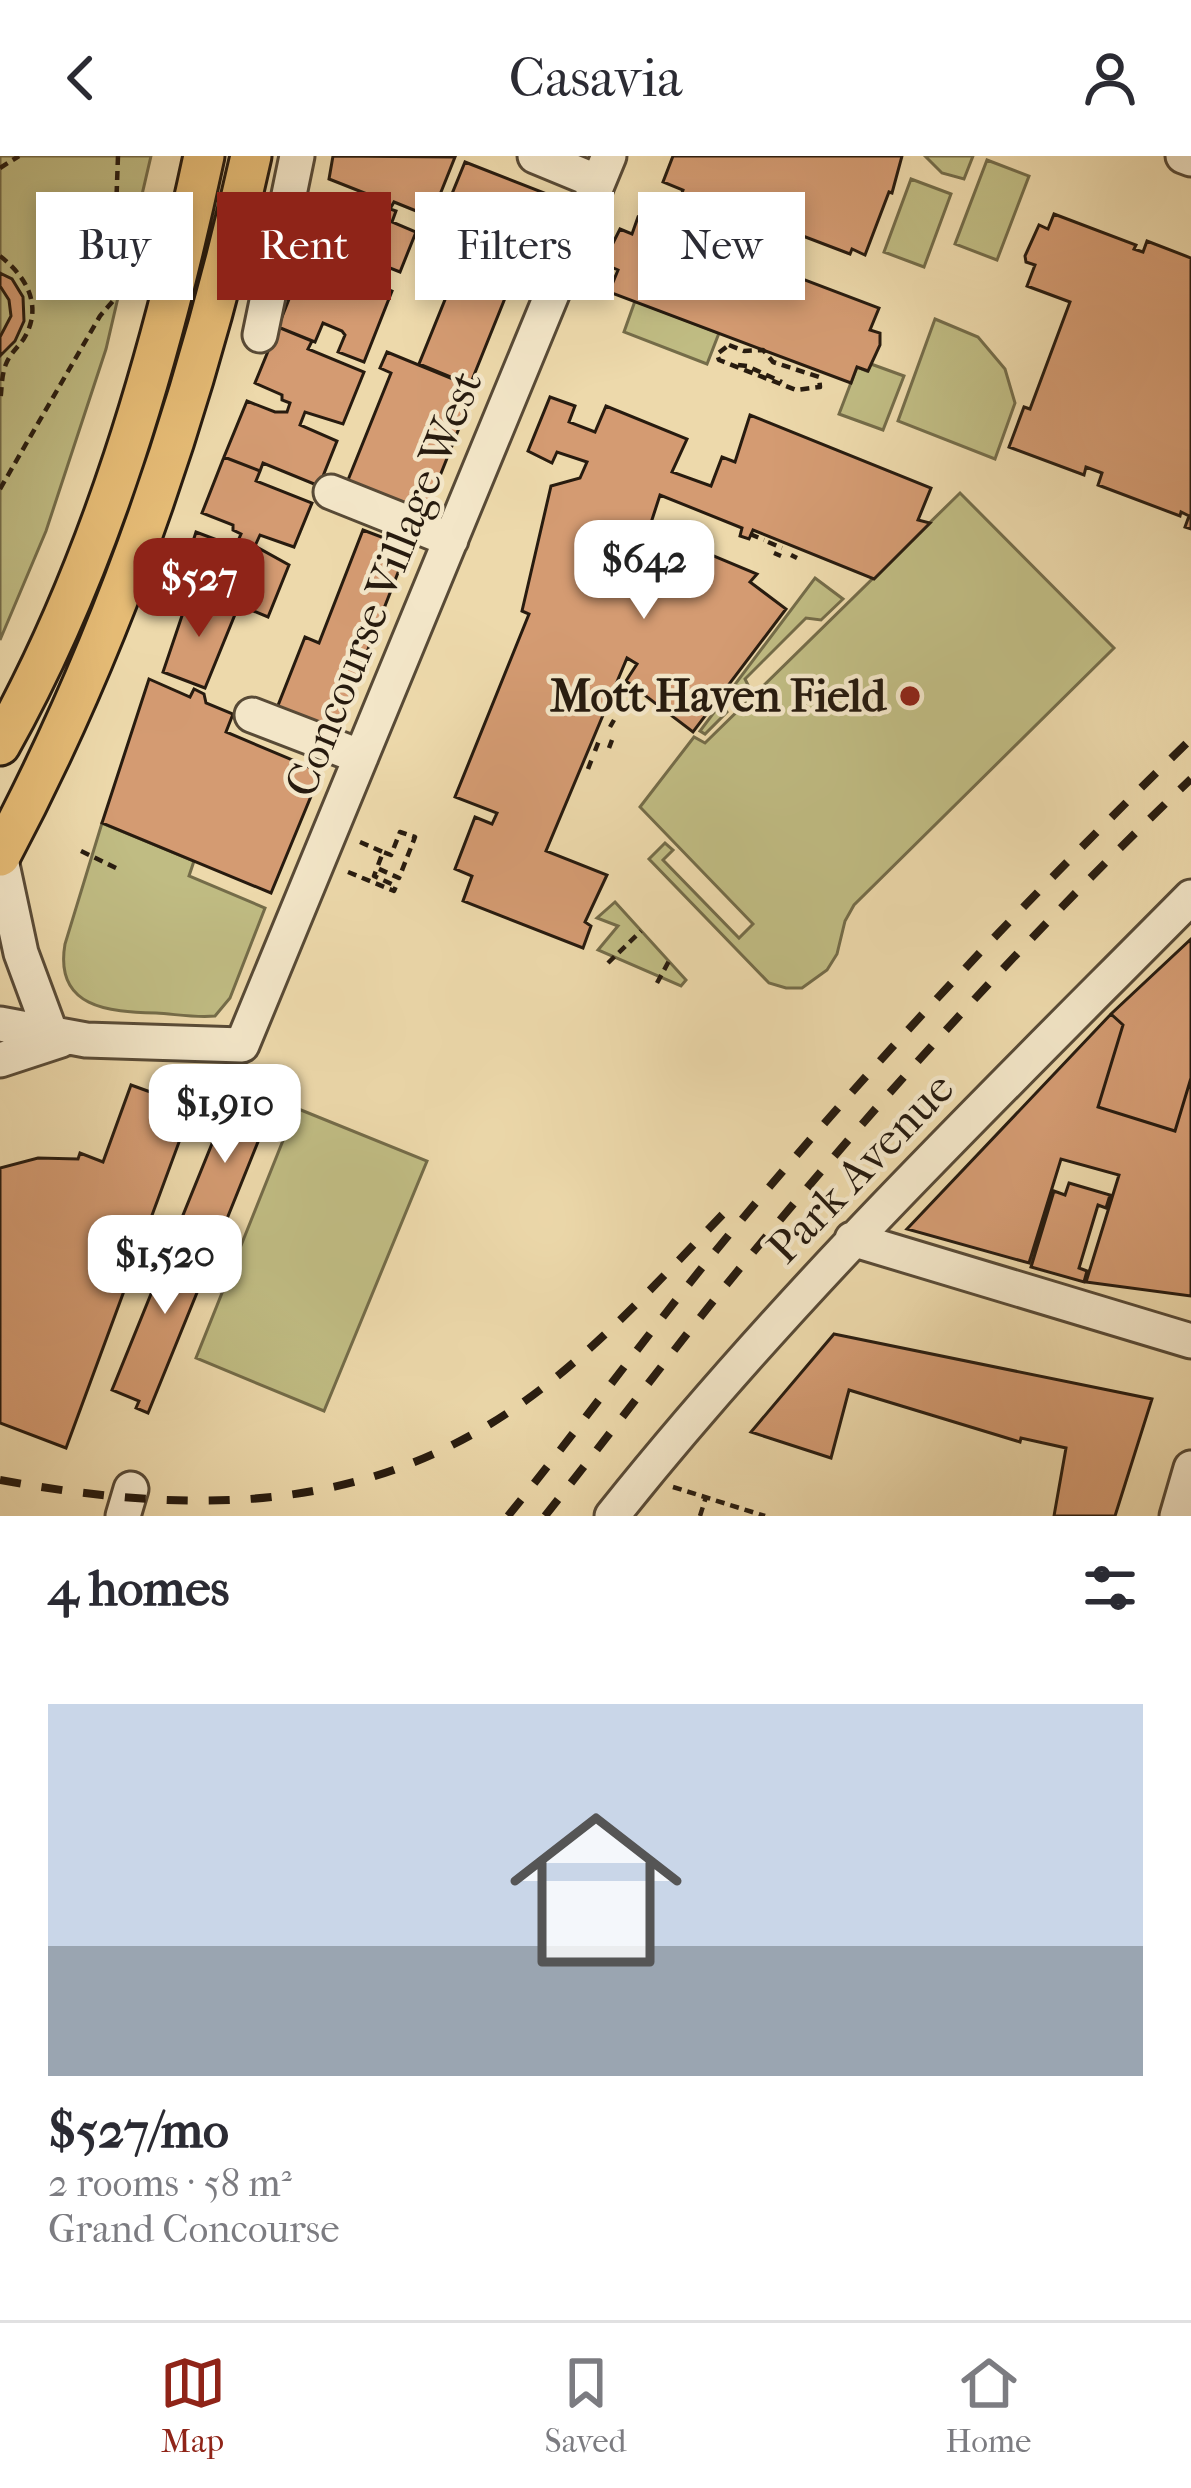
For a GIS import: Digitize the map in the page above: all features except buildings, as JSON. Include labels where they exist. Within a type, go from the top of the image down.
[{"type":"main road","points":[[0,746],[63,618],[124,452],[177,274],[204,156]]},
{"type":"main road","points":[[0,855],[66,722],[160,481],[195,380],[251,156]]},
{"type":"street","points":[[260,335],[297,156]]},
{"type":"street","points":[[535,156],[604,169]]},
{"type":"street","name":"Concourse Village West","points":[[61,1036],[242,1046],[604,169]]},
{"type":"street","points":[[332,493],[451,540]]},
{"type":"street","points":[[252,716],[361,757]]},
{"type":"street","points":[[0,855],[20,953],[61,1036]]},
{"type":"street","name":"Park Avenue","points":[[612,1516],[752,1346],[852,1239],[1191,897]]},
{"type":"street","points":[[0,1024],[61,1036]]},
{"type":"street","points":[[0,1060],[61,1036]]},
{"type":"street","points":[[852,1239],[1191,1341]]},
{"type":"street","points":[[1177,1516],[1191,1468]]},
{"type":"path","points":[[0,168],[19,156]]},
{"type":"path","points":[[117,192],[118,156]]},
{"type":"path","points":[[0,256],[17,269],[30,289],[33,310],[25,337],[3,370],[0,402]]},
{"type":"path","points":[[0,489],[114,300]]},
{"type":"path","points":[[729,345],[744,351],[763,350],[773,362],[819,377],[820,382],[817,390],[786,386],[717,357],[729,345]]},
{"type":"path","points":[[750,534],[779,552]]},
{"type":"path","points":[[588,769],[600,738]]},
{"type":"path","points":[[360,842],[391,855],[400,832],[416,837],[399,878],[377,868]]},
{"type":"path","points":[[81,850],[116,868]]},
{"type":"path","points":[[347,872],[394,891],[396,886],[374,876],[383,852]]},
{"type":"path","points":[[608,963],[641,931]]},
{"type":"path","points":[[657,983],[669,961]]},
{"type":"path","points":[[673,1487],[765,1516]]},
{"type":"path","points":[[700,1516],[706,1497]]},
{"type":"shaded area","points":[[0,156],[151,156],[143,192],[36,192],[36,300],[117,300],[46,531],[0,640]]},
{"type":"shaded area","points":[[925,156],[973,156],[964,179],[942,173]]},
{"type":"shaded area","points":[[987,160],[1029,176],[997,260],[955,244]]},
{"type":"shaded area","points":[[911,179],[951,194],[924,267],[884,252]]},
{"type":"shaded area","points":[[635,301],[719,333],[707,364],[624,332]]},
{"type":"shaded area","points":[[935,319],[978,337],[1005,369],[1015,403],[995,459],[898,421]]},
{"type":"shaded area","points":[[871,364],[904,376],[883,430],[839,414],[857,367],[867,371]]},
{"type":"shaded area","name":"Mott Haven Field","points":[[960,493],[1114,648],[854,905],[827,970],[802,988],[769,983],[649,859],[665,843],[673,850],[663,860],[739,938],[753,924],[640,807],[694,737],[705,743]]},
{"type":"shaded area","points":[[815,578],[843,599],[821,620],[806,618],[745,679],[748,685],[724,707],[727,712],[705,734],[700,731]]},
{"type":"shaded area","points":[[102,823],[194,861],[189,876],[265,908],[230,998],[215,1016],[104,1008],[77,994],[68,982],[65,944]]},
{"type":"shaded area","points":[[615,902],[686,980],[681,986],[598,950],[618,926],[597,918]]},
{"type":"shaded area","points":[[296,1108],[427,1161],[324,1411],[196,1358]]},
{"type":"railway","points":[[508,1516],[704,1265],[842,1103],[1013,917],[1191,739]]},
{"type":"railway","points":[[545,1516],[728,1283],[859,1128],[1021,949],[1191,779]]},
{"type":"railway","points":[[0,1480],[145,1499],[215,1501],[283,1496],[350,1483],[415,1462],[479,1431],[566,1369],[725,1212]]},
{"type":"place","name":"Mott Haven Field","points":[[910,696]]}]
